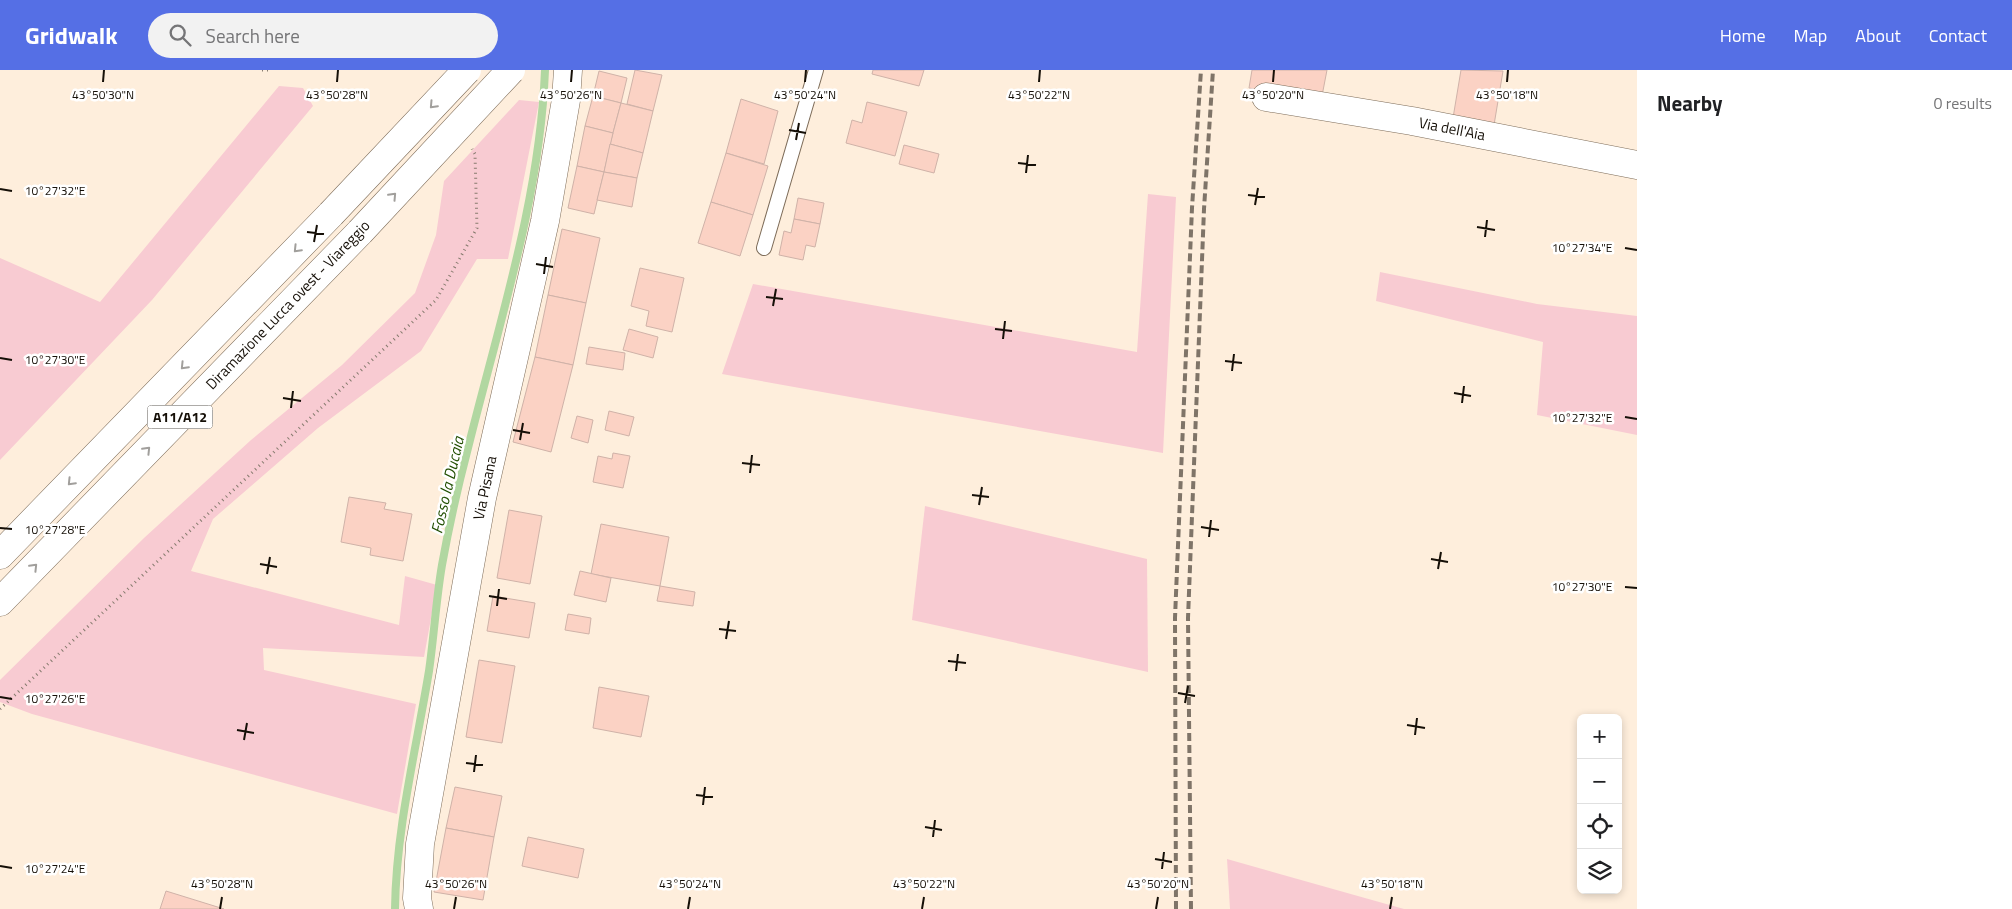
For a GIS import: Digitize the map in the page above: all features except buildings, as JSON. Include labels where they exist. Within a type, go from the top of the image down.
[{"type":"main road","name":"A11/A12","points":[[0,555],[331,214],[467,70]]},
{"type":"main road","name":"Diramazione Lucca ovest - Viareggio","points":[[0,602],[360,232],[511,70]]},
{"type":"main road","name":"Via Pisana","points":[[419,909],[417,898],[422,835],[482,498],[545,221],[566,100],[568,70]]},
{"type":"main road","name":"Via dell'Aia","points":[[1266,97],[1412,121],[1637,165]]},
{"type":"lane","points":[[764,248],[816,70]]},
{"type":"path","points":[[262,70],[270,70]]},
{"type":"path","points":[[0,709],[436,300],[477,228],[475,154],[470,146]]},
{"type":"shaded area","points":[[279,86],[303,88],[313,106],[152,300],[0,460],[0,258],[100,302]]},
{"type":"shaded area","points":[[519,100],[539,102],[508,259],[477,259],[421,351],[318,428],[213,519],[191,571],[399,625],[405,576],[437,585],[424,657],[263,648],[264,670],[416,704],[397,814],[32,714],[0,702],[0,680],[144,538],[251,440],[342,365],[415,293],[436,235],[444,181]]},
{"type":"shaded area","points":[[1148,194],[1176,197],[1163,453],[722,374],[753,284],[1137,352]]},
{"type":"shaded area","points":[[1380,272],[1537,304],[1637,316],[1637,435],[1537,415],[1543,342],[1376,301]]},
{"type":"shaded area","points":[[925,506],[1147,559],[1148,672],[912,620]]},
{"type":"shaded area","points":[[1227,859],[1404,909],[1230,909]]},
{"type":"waterway","name":"Fosso la Ducaia","points":[[395,909],[396,879],[403,819],[429,671],[442,565],[461,477],[527,213],[542,118],[545,70]]},
{"type":"railway","points":[[1176,909],[1175,618],[1192,208],[1201,70]]},
{"type":"railway","points":[[1191,909],[1188,618],[1204,209],[1213,70]]}]
